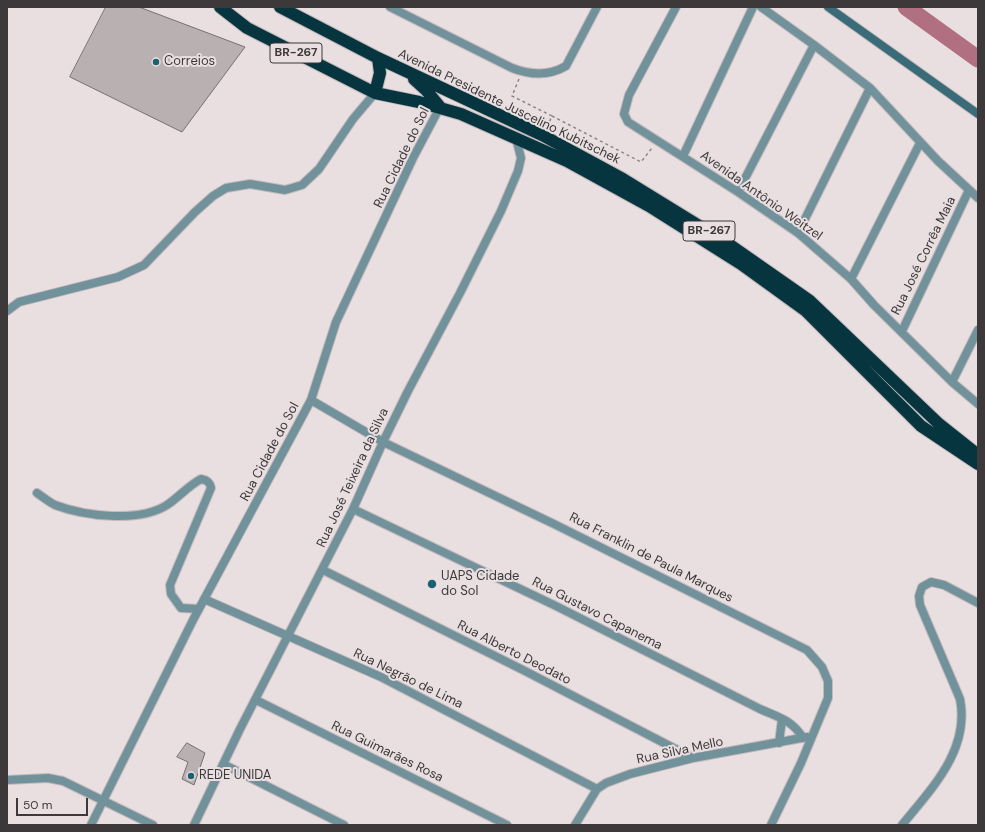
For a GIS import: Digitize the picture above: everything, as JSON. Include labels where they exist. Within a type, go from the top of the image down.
[{"type":"highway","name":"Avenida Presidente Juscelino Kubitschek","points":[[220,7],[234,12],[269,40],[375,93],[440,107],[516,138],[567,161],[626,193],[762,278],[806,311],[922,426],[978,464]]},
{"type":"highway","name":"Avenida Presidente Juscelino Kubitschek","points":[[280,7],[400,69],[542,135],[605,168],[652,195],[733,246],[810,301],[933,419],[978,455]]},
{"type":"highway","points":[[375,93],[380,73],[378,58]]},
{"type":"highway","points":[[400,69],[426,90],[440,107]]},
{"type":"main road","points":[[828,7],[978,114]]},
{"type":"street","points":[[390,7],[522,72],[550,73],[566,66],[597,7]]},
{"type":"street","name":"Avenida Antônio Weitzel","points":[[676,7],[629,95],[624,114],[626,119],[631,125],[738,192],[798,233],[851,279],[874,305],[952,382],[978,404]]},
{"type":"street","points":[[682,156],[753,7]]},
{"type":"street","points":[[761,7],[870,88],[920,143],[978,198]]},
{"type":"street","points":[[738,192],[814,45]]},
{"type":"street","points":[[798,233],[870,88]]},
{"type":"street","points":[[7,311],[19,302],[118,277],[144,265],[195,212],[213,196],[226,188],[250,184],[285,190],[302,186],[319,169],[353,119],[375,93]]},
{"type":"street","name":"Rua Cidade do Sol","points":[[104,801],[204,599],[311,400],[336,322],[413,158],[440,107]]},
{"type":"street","name":"Rua José Teixeira da Silva","points":[[194,825],[223,764],[323,570],[353,509],[383,442],[481,251],[518,171],[521,158],[516,138]]},
{"type":"street","points":[[851,279],[920,143]]},
{"type":"street","name":"Rua José Corrêa Maia","points":[[902,331],[969,190]]},
{"type":"street","points":[[952,382],[978,330]]},
{"type":"street","name":"Rua Franklin de Paula Marques","points":[[311,400],[383,442],[554,524],[807,650],[822,667],[828,681],[828,698],[771,825]]},
{"type":"street","points":[[37,493],[53,504],[68,510],[108,515],[135,516],[148,514],[162,508],[192,484],[201,479],[206,480],[210,483],[211,488],[170,585],[171,594],[180,608],[199,609]]},
{"type":"street","name":"Rua Gustavo Capanema","points":[[353,509],[556,606],[794,725],[803,738]]},
{"type":"street","name":"Rua Alberto Deodato","points":[[323,570],[693,758]]},
{"type":"street","points":[[902,825],[931,790],[947,765],[954,753],[961,726],[962,711],[960,699],[920,605],[920,592],[922,587],[931,582],[944,585],[978,603]]},
{"type":"street","name":"Rua Negrão de Lima","points":[[204,599],[381,677],[597,789]]},
{"type":"street","name":"Rua Guimarães Rosa","points":[[256,700],[506,825]]},
{"type":"street","points":[[779,743],[782,719]]},
{"type":"street","name":"Rua Silva Mello","points":[[597,789],[606,783],[630,774],[693,758],[812,736]]},
{"type":"street","points":[[223,764],[344,825]]},
{"type":"street","points":[[7,780],[48,778],[63,780],[153,825]]},
{"type":"street","points":[[575,825],[597,789]]},
{"type":"street","points":[[92,825],[104,801]]},
{"type":"path","points":[[522,72],[512,96],[641,162],[656,140]]},
{"type":"path","points":[[548,124],[552,116]]},
{"type":"building","name":"Correios","points":[[106,7],[139,7],[245,47],[182,132],[70,77]]},
{"type":"building","points":[[187,743],[205,753],[194,785],[182,779],[188,762],[177,757]]},
{"type":"waterway","points":[[906,7],[978,59]]},
{"type":"place","name":"Correios","points":[[156,62]]},
{"type":"place","name":"UAPS Cidade do Sol","points":[[432,584]]},
{"type":"place","name":"REDE UNIDA","points":[[191,776]]}]
